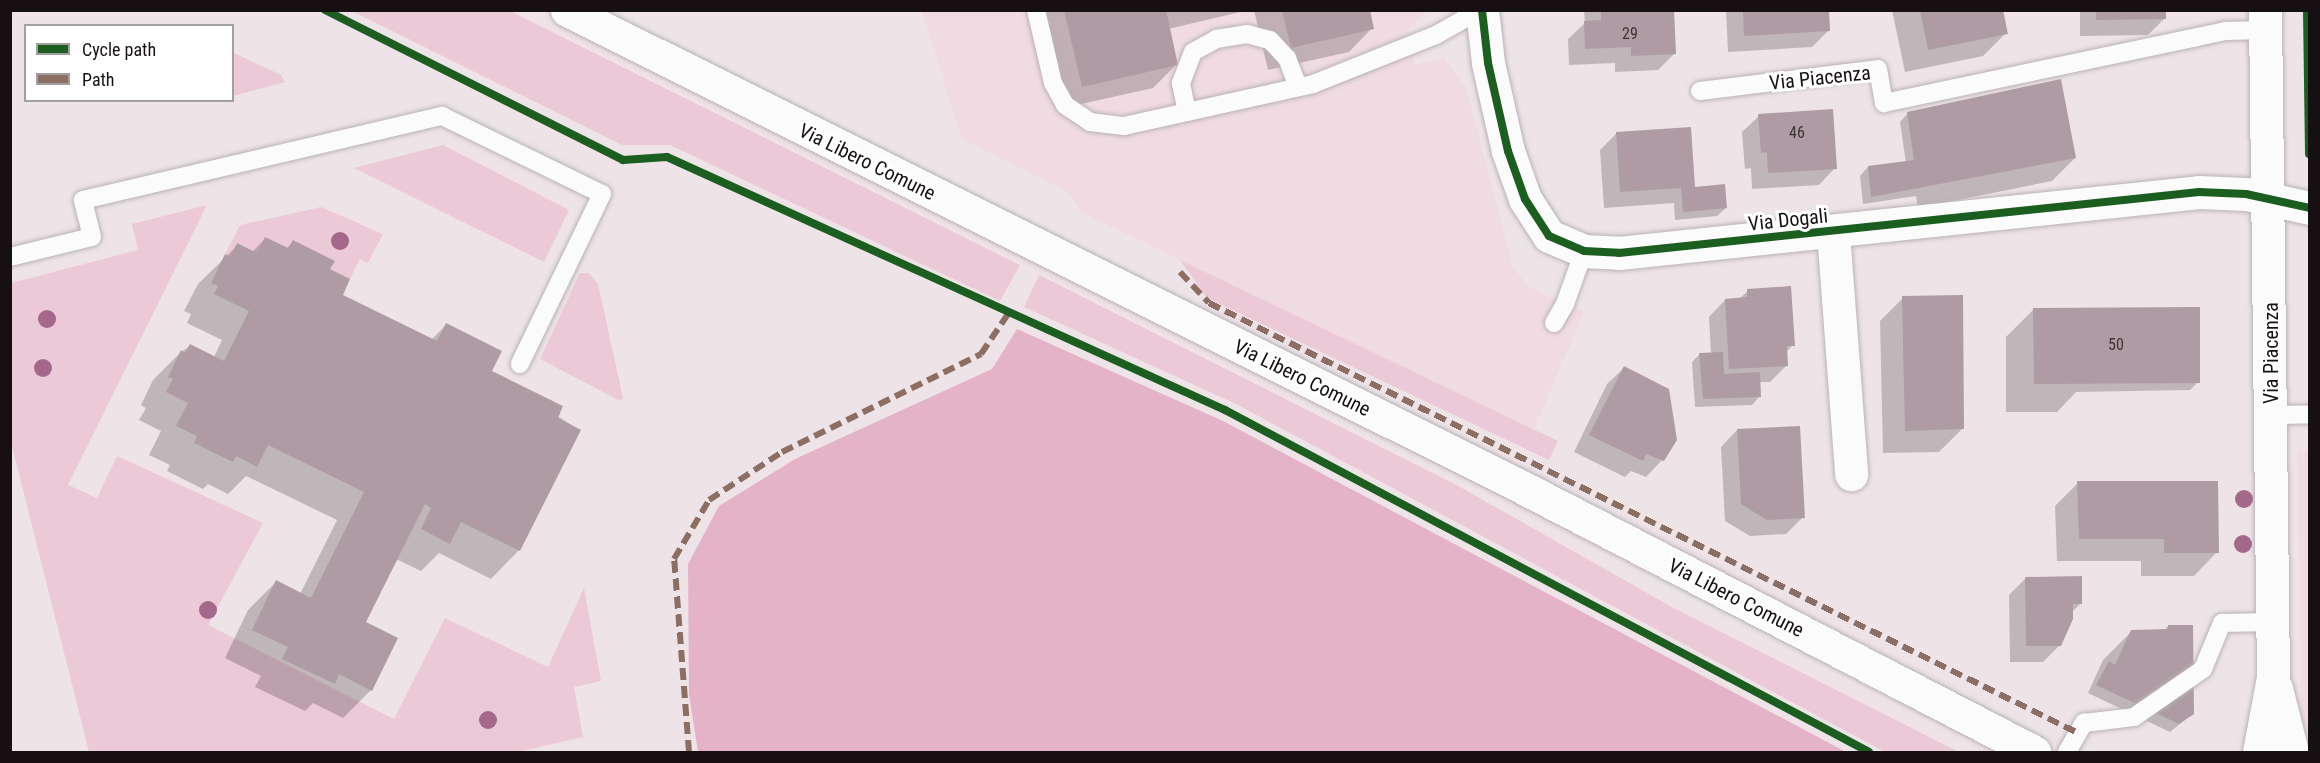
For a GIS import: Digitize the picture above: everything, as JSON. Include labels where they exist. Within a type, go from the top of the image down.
[{"type":"street","name":"Via Dogali","points":[[1481,10],[1488,63],[1505,140],[1525,199],[1549,236],[1584,250],[1619,253],[2199,192],[2246,194],[2310,208]]},
{"type":"street","name":"Via Libero Comune","points":[[584,14],[1520,486],[2034,753]]},
{"type":"street","name":"Via Piacenza","points":[[2259,753],[2273,677],[2270,200],[2266,20]]},
{"type":"street","name":"Via Dogali","points":[[1833,232],[1851,474]]},
{"type":"street","name":"Via Piacenza","points":[[2273,677],[2292,753]]},
{"type":"lane","points":[[1036,10],[1053,83],[1065,105],[1090,122],[1124,126],[1298,87],[1436,35],[1481,10]]},
{"type":"lane","name":"Via Piacenza","points":[[1700,92],[1878,69],[1884,103],[2224,31],[2266,20]]},
{"type":"lane","points":[[1187,112],[1181,83],[1193,52],[1216,39],[1247,34],[1270,40],[1287,58],[1298,87]]},
{"type":"lane","points":[[10,257],[92,237],[83,200],[442,116],[602,194],[520,364]]},
{"type":"lane","points":[[1554,322],[1565,304],[1584,250]]},
{"type":"lane","points":[[2271,415],[2310,414]]},
{"type":"lane","points":[[2067,753],[2084,723],[2134,717],[2203,669],[2222,623],[2273,622]]},
{"type":"shaded area","points":[[352,11],[510,11],[1020,265],[1000,301],[670,145],[622,145]]},
{"type":"shaded area","points":[[921,11],[1427,11],[1407,31],[1415,65],[1444,58],[1466,87],[1513,267],[1529,287],[1584,312],[1534,430],[1079,211],[1071,194],[962,139]]},
{"type":"shaded area","points":[[234,53],[281,75],[285,82],[234,96]]},
{"type":"shaded area","points":[[443,145],[569,210],[544,262],[354,168]]},
{"type":"shaded area","points":[[207,205],[68,485],[97,498],[117,456],[263,523],[208,625],[394,719],[445,618],[548,667],[584,588],[601,681],[574,687],[583,737],[518,752],[89,752],[11,442],[11,283],[138,250],[132,224]]},
{"type":"shaded area","points":[[321,207],[383,234],[368,263],[360,259],[350,279],[330,269],[334,261],[293,240],[288,248],[257,253],[237,243],[230,257],[225,254],[240,225]]},
{"type":"shaded area","points":[[1180,260],[1558,441],[1549,460],[1207,298]]},
{"type":"shaded area","points":[[580,273],[589,273],[598,284],[623,398],[620,401],[540,359]]},
{"type":"shaded area","points":[[1039,275],[1460,487],[1672,607],[1959,752],[1885,752],[1236,404],[1024,307]]},
{"type":"shaded area","points":[[1017,329],[1223,421],[1846,752],[698,752],[689,695],[688,564],[719,506],[795,459],[992,369]]},
{"type":"shaded area","points":[[2310,450],[2309,752],[2302,752],[2298,451]]},
{"type":"building","points":[[1064,10],[1166,10],[1178,65],[1082,87]]},
{"type":"building","points":[[1282,10],[1370,10],[1374,29],[1291,48]]},
{"type":"building","points":[[1601,10],[1674,10],[1676,54],[1631,56],[1631,47],[1585,49],[1584,21],[1601,20]]},
{"type":"building","points":[[1743,10],[1829,10],[1830,31],[1744,36]]},
{"type":"building","points":[[1920,10],[2003,10],[2008,34],[1928,50]]},
{"type":"building","points":[[2096,10],[2166,10],[2166,19],[2096,20]]},
{"type":"building","points":[[2061,79],[2076,158],[1871,197],[1868,166],[1914,160],[1907,112]]},
{"type":"building","points":[[1833,109],[1837,169],[1768,173],[1767,152],[1761,153],[1758,114]]},
{"type":"building","points":[[1691,127],[1695,187],[1725,184],[1727,208],[1683,212],[1681,188],[1620,192],[1616,132]]},
{"type":"building","points":[[265,237],[288,248],[293,240],[335,261],[330,269],[350,279],[343,295],[437,341],[446,323],[502,351],[492,371],[563,406],[558,418],[581,430],[520,551],[461,522],[450,544],[421,529],[431,508],[425,504],[366,622],[398,638],[372,691],[339,674],[335,684],[282,659],[288,647],[252,630],[276,580],[311,598],[364,492],[268,445],[257,467],[236,456],[233,462],[194,443],[197,436],[176,426],[188,403],[166,392],[173,379],[168,377],[181,350],[185,353],[190,344],[224,361],[249,311],[214,294],[218,286],[211,283],[225,254],[230,257],[237,243],[257,253]]},
{"type":"building","points":[[1791,286],[1795,346],[1787,346],[1788,366],[1729,369],[1725,299],[1747,297],[1747,289]]},
{"type":"building","points":[[1963,295],[1964,429],[1905,431],[1902,296]]},
{"type":"building","points":[[2200,307],[2200,383],[2034,384],[2033,308]]},
{"type":"building","points":[[1723,352],[1724,374],[1760,372],[1761,397],[1703,399],[1699,353]]},
{"type":"building","points":[[1624,366],[1669,389],[1677,440],[1664,461],[1646,454],[1643,461],[1589,435]]},
{"type":"building","points":[[1800,426],[1805,518],[1767,520],[1741,504],[1737,429]]},
{"type":"building","points":[[2077,481],[2218,481],[2219,553],[2164,553],[2164,539],[2079,539]]},
{"type":"building","points":[[2082,576],[2082,604],[2073,604],[2073,619],[2061,646],[2026,646],[2025,577]]},
{"type":"building","points":[[2168,625],[2193,625],[2194,714],[2179,724],[2096,685],[2109,661],[2115,665],[2131,630],[2168,629]]},
{"type":"marked path","points":[[1180,272],[1209,303],[2078,733]]},
{"type":"marked path","points":[[689,752],[674,559],[709,500],[782,452],[981,354],[1008,314]]},
{"type":"cycle path","points":[[325,10],[623,160],[667,157],[1225,410],[1869,752]]},
{"type":"cycle path","points":[[1482,10],[1488,63],[1508,151],[1525,199],[1549,236],[1584,251],[1619,253],[2199,192],[2246,194],[2310,208]]},
{"type":"cycle path","points":[[2307,10],[2309,154]]}]
